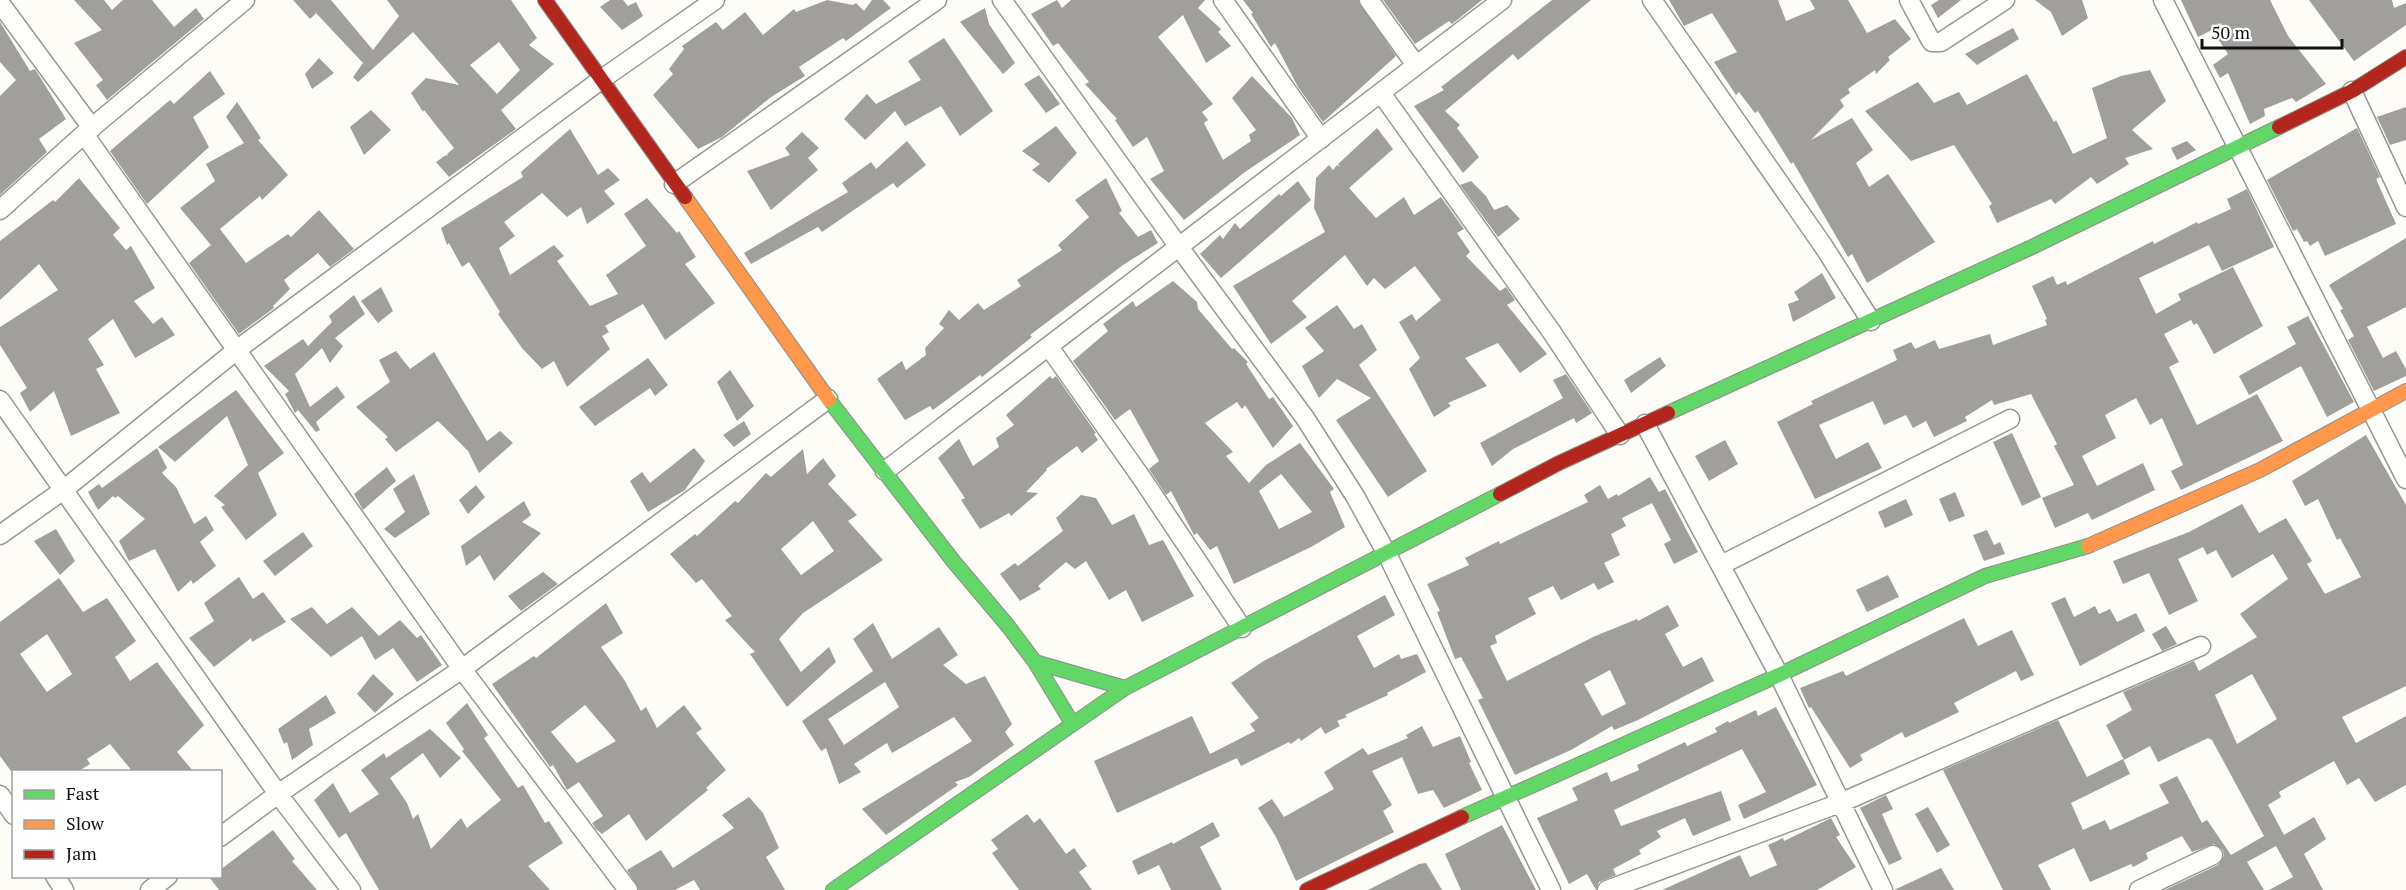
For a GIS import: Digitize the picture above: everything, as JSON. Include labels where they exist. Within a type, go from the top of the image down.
[{"type":"street","points":[[0,210],[88,131],[245,0]]},
{"type":"street","points":[[545,0],[828,399],[1035,662],[1072,723]]},
{"type":"street","points":[[0,535],[62,491],[238,349],[602,79],[715,0]]},
{"type":"street","points":[[674,184],[937,0]]},
{"type":"street","points":[[1002,0],[1179,248],[1305,418],[1355,496],[1387,554],[1551,890]]},
{"type":"street","points":[[1223,0],[1321,139]]},
{"type":"street","points":[[1369,0],[1416,65]]},
{"type":"street","points":[[885,471],[1502,0]]},
{"type":"street","points":[[1652,0],[1824,247],[1871,321]]},
{"type":"street","points":[[1909,0],[1930,39],[1935,42],[1941,42],[2005,0]]},
{"type":"street","points":[[2163,0],[2235,146],[2406,479]]},
{"type":"street","points":[[0,3],[462,669],[628,890]]},
{"type":"street","points":[[833,890],[1125,688],[1387,554],[1558,463],[2032,247],[2235,146],[2352,91],[2406,57]]},
{"type":"street","points":[[2352,91],[2406,207]]},
{"type":"street","points":[[1381,93],[1551,331],[1620,435]]},
{"type":"street","points":[[1049,347],[1141,477],[1242,628]]},
{"type":"street","points":[[1307,890],[1505,796],[1779,675],[1985,576],[2099,543],[2173,510],[2260,470],[2406,391]]},
{"type":"street","points":[[222,836],[278,794],[462,669],[828,399]]},
{"type":"street","points":[[0,400],[62,491],[278,794],[351,890]]},
{"type":"street","points":[[1721,564],[2010,419]]},
{"type":"street","points":[[1645,424],[1779,675],[1884,890]]},
{"type":"street","points":[[1607,890],[1840,803],[2201,646]]},
{"type":"street","points":[[1035,662],[1125,688]]},
{"type":"street","points":[[0,795],[12,812]]},
{"type":"street","points":[[2139,890],[2213,855]]},
{"type":"street","points":[[150,890],[165,878]]},
{"type":"building","points":[[74,0],[104,0],[112,10],[123,0],[152,0],[174,27],[196,8],[204,19],[107,100],[96,85],[103,80],[74,43],[102,30]]},
{"type":"building","points":[[293,0],[331,0],[373,50],[399,16],[387,0],[511,0],[537,38],[529,45],[554,64],[501,110],[516,129],[449,177],[436,162],[448,156],[447,154],[454,148],[424,110],[423,112],[411,93],[426,78],[459,85],[413,32],[358,82],[353,77],[363,63],[316,13],[310,19]],"holes":[[[499,42],[520,70],[497,94],[470,65]]]},
{"type":"building","points":[[610,0],[623,0],[628,6],[636,2],[643,16],[622,30],[600,7]]},
{"type":"building","points":[[827,0],[853,5],[856,3],[864,11],[872,0],[883,0],[891,8],[846,41],[843,38],[799,67],[805,76],[771,97],[722,137],[698,149],[653,95],[673,74],[669,69],[684,49],[682,46],[716,22],[723,30],[745,12],[763,35],[794,9],[796,12]]},
{"type":"building","points":[[1057,0],[1062,8],[1071,0],[1205,0],[1198,8],[1221,29],[1218,32],[1231,46],[1206,63],[1183,15],[1158,37],[1213,104],[1202,112],[1208,120],[1204,123],[1223,160],[1251,141],[1249,135],[1256,130],[1232,98],[1252,76],[1292,118],[1300,135],[1245,172],[1184,220],[1150,179],[1164,171],[1147,137],[1133,147],[1115,120],[1117,119],[1085,84],[1089,82],[1058,43],[1053,46],[1031,14]]},
{"type":"building","points":[[1243,0],[1358,0],[1396,56],[1323,122],[1298,87],[1275,43],[1271,47],[1251,14],[1253,13]]},
{"type":"building","points":[[1383,0],[1482,0],[1452,24],[1449,21],[1415,44]]},
{"type":"building","points":[[1552,0],[1591,0],[1518,60],[1513,54],[1445,111],[1460,125],[1457,128],[1479,157],[1463,173],[1414,106],[1444,90],[1441,87]]},
{"type":"building","points":[[1669,0],[1778,0],[1786,21],[1815,9],[1810,0],[1848,0],[1867,33],[1895,19],[1911,39],[1888,57],[1890,60],[1876,74],[1875,70],[1848,89],[1850,93],[1840,100],[1844,106],[1811,140],[1852,118],[1873,150],[1856,163],[1869,187],[1888,174],[1935,242],[1867,283],[1852,254],[1848,257],[1793,162],[1791,164],[1758,111],[1755,113],[1739,92],[1736,95],[1714,62],[1737,52],[1712,13],[1684,26]]},
{"type":"building","points":[[1939,0],[1961,0],[1938,18],[1931,5]]},
{"type":"building","points":[[2035,0],[2082,0],[2088,18],[2062,36],[2051,12]]},
{"type":"building","points":[[2181,0],[2270,0],[2288,36],[2326,84],[2296,102],[2292,98],[2264,109],[2265,116],[2250,124],[2228,73],[2220,78],[2213,65],[2228,54],[2212,30],[2198,37]]},
{"type":"building","points":[[2309,0],[2392,0],[2394,8],[2406,3],[2406,25],[2354,61]]},
{"type":"building","points":[[985,8],[989,24],[1015,63],[1003,74],[960,22]]},
{"type":"building","points":[[0,22],[30,71],[35,69],[66,119],[39,139],[47,152],[0,195],[0,96],[16,80],[0,62]]},
{"type":"building","points":[[2013,28],[2019,39],[1977,65],[1965,54]]},
{"type":"building","points":[[944,38],[993,111],[960,136],[941,106],[905,126],[895,111],[865,140],[844,119],[867,94],[876,104],[921,80],[908,61]]},
{"type":"building","points":[[319,58],[334,73],[312,89],[305,74]]},
{"type":"building","points":[[2150,70],[2166,101],[2132,130],[2153,149],[2125,158],[2129,164],[2097,184],[2091,177],[2055,204],[2051,199],[1997,223],[1989,206],[1992,204],[1954,145],[1911,161],[1865,111],[1918,82],[1934,103],[1959,92],[1967,105],[2027,74],[2054,122],[2056,120],[2073,154],[2107,138],[2092,88],[2121,76]]},
{"type":"building","points":[[210,71],[225,94],[193,117],[209,147],[147,204],[110,151],[170,100],[174,104]]},
{"type":"building","points":[[1039,75],[1060,104],[1046,113],[1024,84]]},
{"type":"building","points":[[237,102],[261,138],[258,140],[288,175],[262,200],[260,196],[220,229],[246,263],[288,234],[291,237],[319,210],[354,249],[330,267],[318,253],[284,280],[290,289],[273,306],[274,308],[239,334],[189,263],[211,245],[180,208],[215,181],[206,164],[244,143],[226,117]]},
{"type":"building","points":[[2406,107],[2406,140],[2390,145],[2377,117]]},
{"type":"building","points":[[371,110],[391,130],[364,155],[350,127]]},
{"type":"building","points":[[1056,126],[1077,153],[1049,183],[1032,170],[1040,164],[1022,151]]},
{"type":"building","points":[[1377,128],[1393,149],[1349,188],[1376,218],[1404,197],[1414,215],[1441,197],[1464,229],[1457,233],[1470,252],[1466,256],[1500,291],[1506,287],[1515,300],[1507,305],[1547,354],[1520,373],[1498,343],[1465,358],[1487,386],[1448,403],[1451,406],[1434,417],[1409,369],[1420,358],[1399,322],[1412,314],[1416,321],[1441,300],[1415,266],[1385,289],[1374,278],[1367,286],[1345,255],[1292,301],[1307,317],[1271,344],[1233,286],[1325,232],[1314,208],[1316,178],[1329,165],[1333,170],[1337,165],[1340,167],[1338,164]]},
{"type":"building","points":[[2357,128],[2380,177],[2376,179],[2396,224],[2325,256],[2318,241],[2310,246],[2307,241],[2304,242],[2297,229],[2293,231],[2267,180]]},
{"type":"building","points":[[570,129],[598,175],[608,168],[620,180],[604,191],[615,204],[587,224],[581,207],[567,217],[542,193],[504,222],[515,236],[499,248],[510,275],[554,245],[564,256],[557,261],[590,306],[618,294],[606,275],[646,246],[624,214],[647,198],[677,233],[679,231],[696,257],[685,264],[715,303],[665,340],[643,304],[605,326],[609,332],[602,336],[610,349],[567,387],[554,361],[542,369],[522,348],[498,314],[500,312],[469,262],[462,267],[449,243],[447,245],[441,228],[523,177],[521,172]]},
{"type":"building","points":[[802,132],[819,148],[808,158],[818,170],[771,210],[747,171],[790,155],[785,148]]},
{"type":"building","points":[[907,141],[926,165],[897,188],[893,183],[822,232],[818,227],[751,264],[744,253],[848,192],[842,183],[871,162],[876,169]]},
{"type":"building","points":[[2187,141],[2196,150],[2177,160],[2171,148]]},
{"type":"building","points":[[79,178],[120,228],[113,235],[126,250],[131,246],[155,288],[134,301],[153,324],[162,317],[175,335],[135,358],[113,319],[88,339],[104,365],[96,369],[120,413],[71,436],[54,391],[30,412],[20,393],[27,388],[0,345],[0,327],[58,290],[39,264],[0,300],[0,241],[53,200],[55,202]]},
{"type":"building","points":[[1106,178],[1122,211],[1119,213],[1138,237],[1151,230],[1158,243],[1123,265],[1030,335],[1032,337],[982,377],[980,375],[933,410],[930,406],[905,420],[877,379],[902,361],[906,370],[926,355],[925,348],[944,328],[939,324],[949,310],[959,320],[978,303],[984,310],[1021,286],[1017,280],[1062,250],[1058,245],[1089,217],[1075,200]]},
{"type":"building","points":[[1298,181],[1311,200],[1221,278],[1200,254],[1220,235],[1223,239],[1235,223],[1240,229],[1279,194],[1281,196]]},
{"type":"building","points":[[1471,181],[1486,196],[1494,210],[1507,205],[1520,219],[1498,237],[1460,185]]},
{"type":"building","points":[[2247,189],[2274,247],[2222,271],[2209,245],[2139,278],[2156,314],[2181,300],[2178,294],[2233,267],[2263,326],[2214,354],[2197,323],[2194,325],[2191,320],[2164,334],[2179,362],[2169,367],[2197,425],[2257,394],[2283,441],[2181,490],[2171,471],[2183,465],[2162,418],[2150,425],[2136,398],[2105,415],[2116,438],[2082,456],[2097,486],[2143,463],[2155,490],[2092,520],[2088,513],[2055,528],[2042,498],[2074,485],[2054,446],[2057,444],[2031,394],[1994,405],[1992,400],[1965,417],[1967,421],[1934,437],[1926,421],[1913,428],[1906,415],[1884,425],[1873,401],[1819,425],[1836,459],[1868,442],[1882,468],[1815,499],[1777,422],[1813,404],[1811,401],[1897,360],[1893,350],[1911,342],[1915,349],[1935,340],[1939,349],[1990,334],[1993,345],[2047,325],[2045,320],[2047,319],[2032,286],[2053,276],[2057,285],[2066,281],[2067,285],[2153,241],[2154,244],[2197,222],[2198,224],[2231,209],[2227,199]]},
{"type":"building","points":[[2406,238],[2406,307],[2367,327],[2383,358],[2396,351],[2406,369],[2406,376],[2374,391],[2348,340],[2354,336],[2340,310],[2343,309],[2329,285]]},
{"type":"building","points":[[1822,273],[1836,298],[1793,322],[1788,304],[1799,300],[1794,292]]},
{"type":"building","points":[[1173,281],[1197,302],[1198,309],[1232,349],[1234,348],[1248,362],[1246,364],[1269,399],[1273,397],[1293,426],[1273,448],[1245,405],[1242,409],[1237,402],[1205,423],[1233,452],[1226,456],[1249,483],[1266,465],[1300,443],[1334,489],[1330,492],[1345,527],[1311,547],[1234,584],[1217,546],[1210,550],[1197,533],[1194,535],[1171,491],[1166,495],[1149,469],[1159,461],[1130,409],[1115,420],[1073,361],[1108,331],[1103,324],[1133,301],[1136,307]],"holes":[[[1281,474],[1312,512],[1279,529],[1259,491]]]},
{"type":"building","points":[[381,287],[393,311],[378,323],[361,301]]},
{"type":"building","points":[[354,295],[365,314],[335,338],[343,346],[330,363],[322,348],[295,374],[310,407],[337,386],[345,397],[316,422],[320,430],[316,432],[298,410],[295,413],[285,394],[289,391],[264,366],[303,339],[308,346],[332,322],[329,316]]},
{"type":"building","points":[[1337,305],[1354,329],[1362,324],[1377,350],[1359,365],[1427,471],[1388,497],[1336,420],[1371,398],[1337,379],[1319,398],[1302,366],[1324,351],[1305,328]]},
{"type":"building","points":[[2308,316],[2354,402],[2327,417],[2301,366],[2249,395],[2239,376],[2296,344],[2287,327]]},
{"type":"building","points":[[396,351],[410,369],[434,352],[487,441],[500,431],[513,443],[479,473],[468,451],[438,421],[396,452],[385,439],[388,437],[356,407],[390,382],[379,360]]},
{"type":"building","points":[[1660,357],[1666,366],[1631,393],[1624,380]]},
{"type":"building","points":[[648,358],[668,385],[655,396],[650,388],[595,426],[579,407]]},
{"type":"building","points":[[730,370],[754,406],[737,421],[717,382]]},
{"type":"building","points":[[1566,374],[1592,413],[1576,423],[1574,418],[1513,449],[1492,466],[1480,443],[1563,398],[1553,380]]},
{"type":"building","points":[[1050,376],[1052,379],[1056,376],[1096,433],[1094,434],[1098,440],[1082,453],[1077,446],[1046,469],[1026,492],[1038,493],[1011,516],[1009,513],[980,529],[961,500],[965,498],[938,458],[959,439],[973,466],[999,447],[996,438],[1014,425],[1006,415]]},
{"type":"building","points":[[236,390],[284,453],[258,473],[277,515],[246,540],[221,507],[225,505],[214,496],[248,465],[227,416],[175,462],[158,447]]},
{"type":"building","points":[[744,421],[751,434],[734,447],[723,435]]},
{"type":"building","points":[[2012,433],[2041,497],[2022,506],[1993,442]]},
{"type":"building","points":[[2366,435],[2406,505],[2406,686],[2342,717],[2356,743],[2406,716],[2406,785],[2375,802],[2359,778],[2347,785],[2334,761],[2279,792],[2281,797],[2268,805],[2284,835],[2314,817],[2326,839],[2304,854],[2323,890],[2269,890],[2293,877],[2276,846],[2247,862],[2264,890],[2165,890],[2218,865],[2224,856],[2223,850],[2214,844],[2192,852],[2182,836],[2146,853],[2148,859],[2133,867],[2131,864],[2090,882],[2074,848],[2038,865],[2051,890],[2003,890],[1943,770],[2058,720],[2087,777],[2123,759],[2130,774],[2071,803],[2083,830],[2105,820],[2110,830],[2169,803],[2159,785],[2177,776],[2202,823],[2207,820],[2231,855],[2264,836],[2212,740],[2208,738],[2158,762],[2150,746],[2124,760],[2106,725],[2132,710],[2123,692],[2194,661],[2199,671],[2257,637],[2240,614],[2288,579],[2273,554],[2232,578],[2216,550],[2207,555],[2203,547],[2178,559],[2198,601],[2169,615],[2149,573],[2123,584],[2113,561],[2189,532],[2242,504],[2259,533],[2286,518],[2312,561],[2307,564],[2325,594],[2361,577],[2340,538],[2337,540],[2318,499],[2305,506],[2292,481]],"holes":[[[2252,674],[2277,719],[2237,744],[2215,695]]]},
{"type":"building","points":[[1725,440],[1738,464],[1709,481],[1695,456]]},
{"type":"building","points":[[157,448],[167,468],[162,473],[176,487],[194,524],[206,516],[214,530],[200,542],[216,566],[193,584],[191,580],[178,592],[155,549],[129,561],[119,541],[145,519],[118,496],[115,498],[113,496],[98,510],[88,492],[99,484],[102,488]]},
{"type":"building","points":[[694,448],[705,461],[685,490],[648,512],[630,481],[642,472],[650,483]]},
{"type":"building","points":[[803,449],[807,474],[823,458],[836,476],[828,484],[857,515],[848,521],[883,560],[803,613],[779,639],[801,672],[829,647],[836,662],[787,707],[750,654],[755,652],[725,620],[732,616],[702,579],[696,583],[670,554],[695,534],[697,536],[735,501],[738,503],[766,473],[771,477]],"holes":[[[813,521],[834,551],[801,575],[781,549]]]},
{"type":"building","points":[[387,467],[396,481],[363,510],[354,494]]},
{"type":"building","points":[[414,474],[430,514],[395,538],[384,529],[405,512],[393,489]]},
{"type":"building","points":[[1650,477],[1659,492],[1665,489],[1698,552],[1674,564],[1664,544],[1671,540],[1652,503],[1622,518],[1626,526],[1611,534],[1620,555],[1604,563],[1614,582],[1598,590],[1594,583],[1561,600],[1553,586],[1528,598],[1536,614],[1495,636],[1497,643],[1490,646],[1507,681],[1593,637],[1637,619],[1638,621],[1668,605],[1679,626],[1665,634],[1683,667],[1702,657],[1714,681],[1638,720],[1614,730],[1612,726],[1571,750],[1515,775],[1478,700],[1483,698],[1461,657],[1455,659],[1437,612],[1440,611],[1427,584],[1469,565],[1465,558],[1588,502],[1584,495],[1600,485],[1608,499],[1617,494],[1618,496]],"holes":[[[1610,670],[1626,704],[1602,716],[1584,684]]]},
{"type":"building","points":[[476,485],[485,497],[468,514],[459,500]]},
{"type":"building","points":[[1955,492],[1965,516],[1949,522],[1939,499]]},
{"type":"building","points":[[1081,495],[1096,498],[1112,525],[1134,514],[1149,545],[1163,540],[1194,596],[1142,622],[1126,590],[1109,600],[1086,561],[1075,569],[1066,562],[1038,586],[1041,589],[1020,601],[1000,574],[1015,563],[1018,566],[1063,531],[1056,518]]},
{"type":"building","points":[[1906,499],[1913,515],[1885,528],[1878,512]]},
{"type":"building","points":[[524,501],[531,515],[522,522],[541,533],[494,581],[480,555],[466,566],[461,546]]},
{"type":"building","points":[[56,529],[75,561],[60,575],[34,541]]},
{"type":"building","points":[[1987,530],[1994,545],[2000,542],[2005,554],[1984,561],[1973,535]]},
{"type":"building","points":[[303,532],[313,546],[275,576],[263,561]]},
{"type":"building","points":[[543,572],[558,584],[521,611],[508,596]]},
{"type":"building","points":[[1888,575],[1899,597],[1867,612],[1856,590]]},
{"type":"building","points":[[239,577],[253,599],[263,592],[286,622],[252,642],[251,638],[214,667],[189,638],[214,621],[204,603]]},
{"type":"building","points":[[59,578],[83,612],[107,598],[136,641],[115,657],[130,681],[157,662],[204,725],[177,752],[192,770],[131,770],[110,744],[87,759],[90,764],[81,770],[11,771],[0,756],[0,622]],"holes":[[[47,634],[72,674],[47,692],[20,654]]]},
{"type":"building","points":[[1385,595],[1395,615],[1357,636],[1374,668],[1399,654],[1401,659],[1417,654],[1426,672],[1387,693],[1388,695],[1345,715],[1347,717],[1337,721],[1340,726],[1325,734],[1321,727],[1301,741],[1299,738],[1291,744],[1289,742],[1241,766],[1237,758],[1117,813],[1094,761],[1192,716],[1210,754],[1255,731],[1250,724],[1259,718],[1231,683],[1262,662]]},
{"type":"building","points":[[2065,597],[2074,617],[2095,606],[2099,614],[2110,609],[2117,622],[2136,613],[2145,631],[2080,666],[2051,603]]},
{"type":"building","points":[[606,603],[623,633],[601,647],[625,681],[641,711],[646,707],[657,728],[684,705],[702,729],[696,733],[726,770],[706,788],[708,790],[646,841],[629,814],[602,834],[592,823],[603,816],[579,782],[567,790],[553,765],[550,767],[492,684],[534,656],[536,658]],"holes":[[[585,705],[616,741],[577,763],[551,732]]]},
{"type":"building","points":[[312,607],[327,624],[352,607],[379,636],[400,620],[417,638],[421,635],[442,665],[417,682],[393,648],[375,660],[362,636],[331,657],[290,619]]},
{"type":"building","points":[[1964,618],[1978,646],[2012,630],[2034,675],[2021,681],[2016,671],[1954,703],[1959,712],[1905,738],[1902,732],[1860,755],[1863,760],[1850,768],[1811,707],[1809,708],[1800,688],[1843,671],[1846,676]]},
{"type":"building","points":[[873,623],[892,659],[939,627],[958,655],[943,665],[966,684],[985,676],[1012,724],[1005,732],[1014,745],[969,777],[955,782],[958,785],[886,835],[862,809],[972,741],[954,717],[892,753],[887,743],[854,764],[861,772],[839,784],[826,748],[821,751],[802,721],[873,671],[853,639]],"holes":[[[885,682],[899,707],[844,745],[828,719]]]},
{"type":"building","points":[[2166,626],[2177,644],[2162,651],[2152,634]]},
{"type":"building","points":[[373,674],[394,694],[375,713],[357,694]]},
{"type":"building","points":[[326,695],[336,713],[309,729],[313,745],[292,760],[287,742],[284,744],[278,729]]},
{"type":"building","points":[[467,703],[488,735],[484,738],[518,788],[523,785],[545,823],[549,821],[563,843],[528,866],[550,890],[379,890],[346,833],[339,838],[314,800],[333,783],[350,813],[379,794],[361,770],[384,753],[386,758],[430,729],[461,758],[440,778],[423,753],[390,778],[407,803],[413,819],[418,814],[431,849],[461,818],[467,828],[501,800],[462,751],[464,749],[446,723]]},
{"type":"building","points":[[1776,707],[1817,785],[1744,819],[1738,805],[1766,792],[1742,749],[1614,810],[1621,826],[1721,791],[1731,820],[1693,836],[1685,818],[1657,831],[1661,837],[1639,850],[1641,854],[1613,869],[1616,875],[1599,882],[1596,890],[1587,874],[1569,884],[1537,818],[1578,800],[1572,788],[1607,772],[1611,782],[1639,770],[1637,765],[1685,742],[1687,746],[1717,732],[1715,728],[1728,721],[1729,723],[1756,710],[1758,716]]},
{"type":"building","points":[[1422,726],[1433,747],[1460,736],[1471,762],[1469,763],[1482,790],[1444,808],[1433,790],[1418,794],[1402,757],[1372,771],[1392,805],[1383,811],[1394,832],[1296,881],[1276,837],[1258,808],[1272,799],[1284,817],[1334,789],[1324,772],[1363,748],[1368,755],[1408,738],[1406,735]]},
{"type":"building","points":[[1886,795],[1893,809],[1882,814],[1902,859],[1889,865],[1860,808]]},
{"type":"building","points":[[749,797],[763,813],[779,848],[766,857],[785,890],[700,890],[694,880],[675,890],[639,890],[627,870],[661,850],[673,868],[734,828],[722,815]]},
{"type":"building","points":[[1928,807],[1950,845],[1937,853],[1915,814]]},
{"type":"building","points":[[1027,814],[1034,823],[1040,818],[1066,854],[1074,848],[1087,866],[1079,872],[1092,890],[1019,890],[992,853],[998,849],[991,840]]},
{"type":"building","points":[[1831,818],[1840,835],[1836,837],[1856,867],[1817,890],[1662,890],[1740,855],[1750,877],[1777,865],[1768,845],[1783,838],[1784,841]]},
{"type":"building","points":[[1213,822],[1220,836],[1200,847],[1222,890],[1171,890],[1159,865],[1138,875],[1132,861],[1172,842],[1173,844]]},
{"type":"building","points":[[1502,825],[1536,890],[1461,890],[1445,854]]},
{"type":"building","points":[[273,830],[295,859],[292,861],[317,890],[219,890],[210,878],[222,878],[222,868]]},
{"type":"building","points":[[1426,863],[1442,890],[1368,890],[1419,864]]},
{"type":"building","points":[[1941,868],[1954,890],[1894,890]]},
{"type":"traffic: fast","points":[[1668,413],[2032,247],[2279,127]]},
{"type":"traffic: fast","points":[[829,400],[954,562],[1008,626],[1035,662],[1072,723]]},
{"type":"traffic: fast","points":[[833,890],[1125,688],[1500,494]]},
{"type":"traffic: fast","points":[[1462,817],[1779,675],[1985,576],[2088,546]]},
{"type":"traffic: fast","points":[[1035,662],[1125,688]]},
{"type":"traffic: slow","points":[[685,197],[829,400]]},
{"type":"traffic: slow","points":[[2088,546],[2260,470],[2406,391]]},
{"type":"traffic: jam","points":[[545,0],[685,197]]},
{"type":"traffic: jam","points":[[2279,127],[2352,91],[2406,57]]},
{"type":"traffic: jam","points":[[1500,494],[1559,463],[1668,413]]},
{"type":"traffic: jam","points":[[1307,890],[1462,817]]}]
